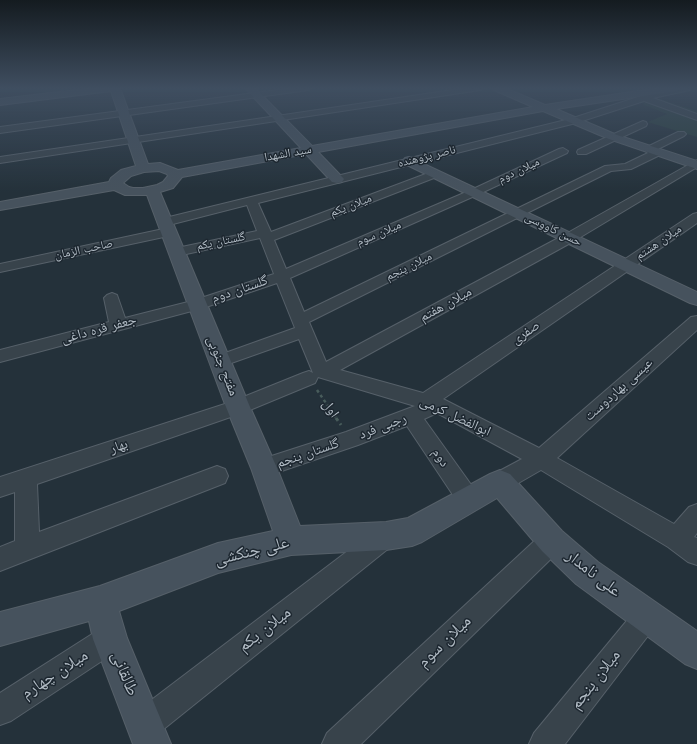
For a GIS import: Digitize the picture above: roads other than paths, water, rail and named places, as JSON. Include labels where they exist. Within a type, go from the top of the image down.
[{"type":"street","points":[[0,130],[53,123]]},
{"type":"street","points":[[128,123],[144,168]]},
{"type":"street","points":[[0,160],[244,123]]},
{"type":"street","points":[[285,123],[337,179]]},
{"type":"street","name":"سید الشهدا","points":[[175,174],[462,123]]},
{"type":"street","name":"ناصر پژوهنده","points":[[166,227],[251,201],[565,123]]},
{"type":"street","points":[[576,123],[613,137],[696,164]]},
{"type":"street","points":[[582,152],[631,129],[643,128]]},
{"type":"street","name":"میلان پنجم","points":[[220,361],[302,326],[518,213],[608,168],[627,167],[681,134]]},
{"type":"street","name":"میلان دوم","points":[[475,192],[563,151]]},
{"type":"street","name":"حسن کاووسی","points":[[409,161],[697,299]]},
{"type":"street","name":"میلان هفتم","points":[[238,407],[316,375],[569,238],[696,164]]},
{"type":"street","points":[[0,206],[116,185],[125,191],[152,191],[168,185],[175,177],[175,174],[172,171],[160,167],[144,168],[134,170],[120,177],[116,181],[116,185]]},
{"type":"street","name":"میلان یکم","points":[[266,236],[435,174]]},
{"type":"street","points":[[294,190],[310,199]]},
{"type":"street","name":"مفتح جنوبی","points":[[152,191],[238,407],[264,468],[291,541]]},
{"type":"street","name":"میلان سوم","points":[[282,276],[475,192]]},
{"type":"street","points":[[251,201],[302,326],[316,375]]},
{"type":"street","name":"میلان هشتم","points":[[626,266],[695,218]]},
{"type":"street","name":"صاحب الزمان","points":[[0,268],[166,227]]},
{"type":"street","name":"گلستان یکم","points":[[177,252],[266,236]]},
{"type":"street","name":"صفری","points":[[432,403],[626,266]]},
{"type":"street","name":"گلستان دوم","points":[[197,305],[282,276]]},
{"type":"street","points":[[112,298],[118,326]]},
{"type":"street","name":"جعفر قره داغی","points":[[0,356],[197,305]]},
{"type":"street","name":"عیسی بهاردوست","points":[[500,482],[541,459],[697,321]]},
{"type":"street","name":"ابوالفضل کرمی","points":[[316,375],[432,403],[541,459],[677,539],[697,553]]},
{"type":"street","name":"رجبی فرد","points":[[351,439],[411,416],[432,403]]},
{"type":"street","name":"بهار","points":[[0,487],[238,407]]},
{"type":"street","name":"دوم","points":[[411,416],[469,500]]},
{"type":"street","name":"گلستان پنجم","points":[[264,468],[351,439]]},
{"type":"street","points":[[0,559],[217,476]]},
{"type":"street","points":[[26,478],[27,549]]},
{"type":"street","name":"علی چنکشی","points":[[0,629],[100,602],[218,558],[291,541],[386,536],[412,532],[500,482]]},
{"type":"street","name":"علی نامدار","points":[[500,482],[552,541],[587,573],[648,615],[697,652]]},
{"type":"street","points":[[677,539],[697,515]]},
{"type":"street","name":"میلان یکم","points":[[148,734],[386,536]]},
{"type":"street","name":"میلان سوم","points":[[338,744],[552,541]]},
{"type":"street","name":"طالقانی","points":[[100,602],[110,639],[148,734]]},
{"type":"street","name":"میلان پنجم","points":[[545,744],[648,615]]},
{"type":"street","name":"میلان چهارم","points":[[0,710],[110,639]]}]
